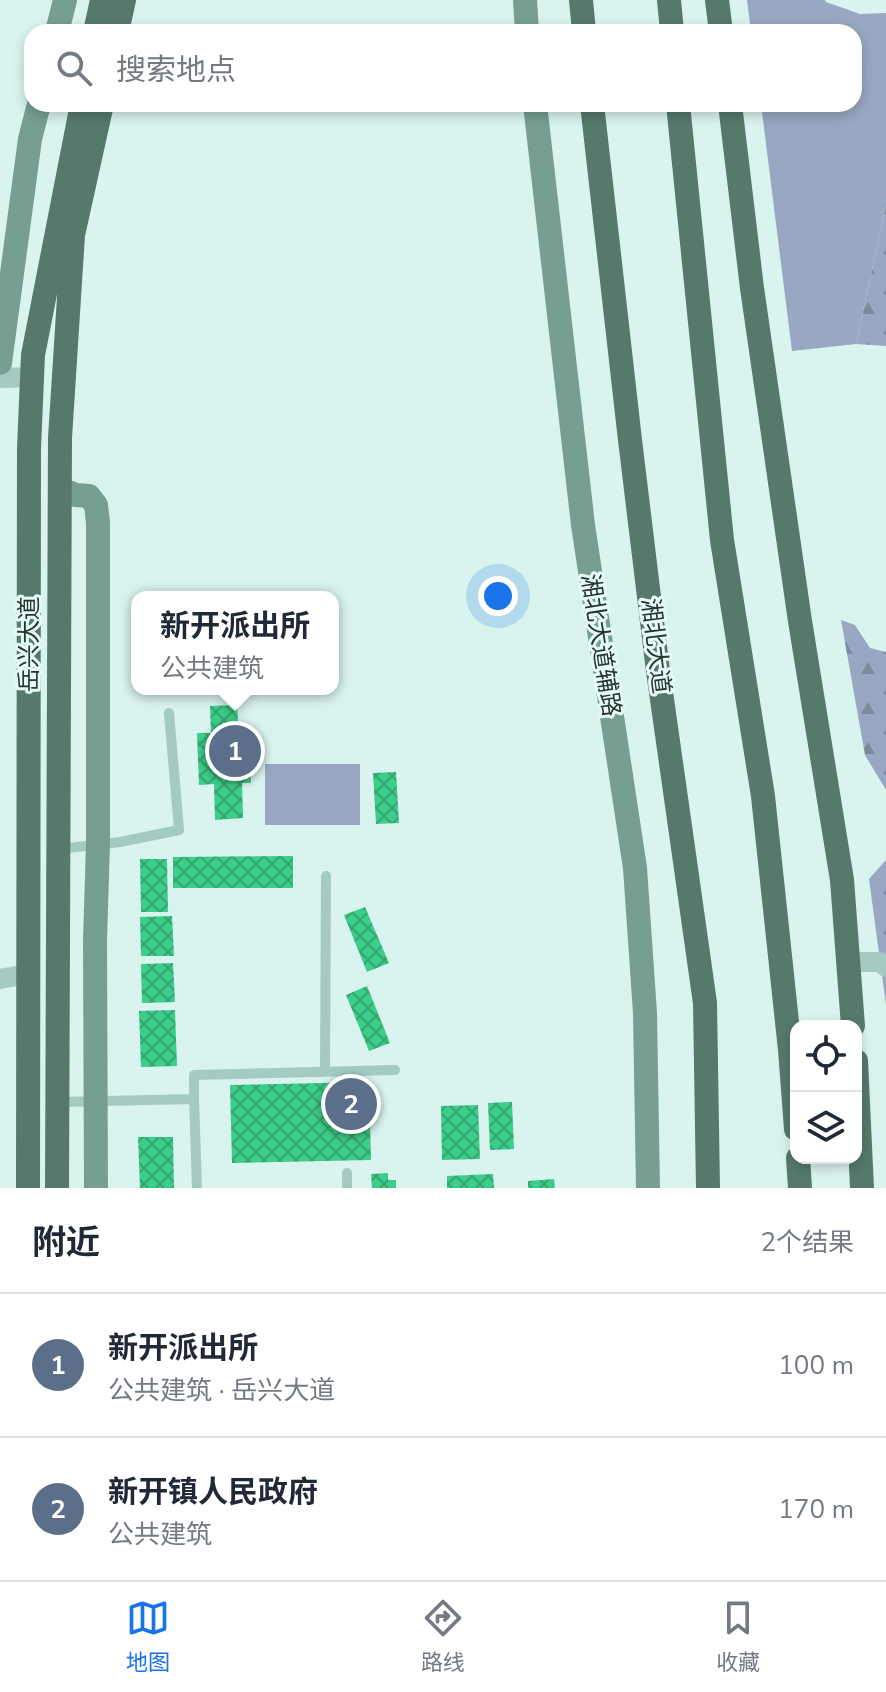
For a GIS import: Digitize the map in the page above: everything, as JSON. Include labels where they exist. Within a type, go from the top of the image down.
[{"type":"main road","points":[[59,24],[65,0]]},
{"type":"main road","points":[[97,24],[102,0]]},
{"type":"main road","points":[[119,24],[124,0]]},
{"type":"main road","points":[[525,0],[526,24]]},
{"type":"main road","points":[[581,0],[583,24]]},
{"type":"main road","points":[[669,0],[671,24]]},
{"type":"main road","points":[[717,0],[720,24]]},
{"type":"main road","points":[[0,363],[30,139],[37,112]]},
{"type":"main road","name":"岳兴大道","points":[[28,1188],[29,448],[33,355],[80,112]]},
{"type":"main road","name":"岳兴大道","points":[[57,1188],[60,438],[73,235],[100,112]]},
{"type":"main road","name":"湘北大道辅路","points":[[536,112],[583,525],[635,868],[645,1013],[648,1188]]},
{"type":"main road","name":"湘北大道","points":[[593,112],[658,671],[705,1003],[708,1188]]},
{"type":"main road","points":[[679,112],[722,540],[763,796],[793,1092]]},
{"type":"main road","points":[[731,112],[752,288],[795,591],[842,880],[853,1020]]},
{"type":"main road","points":[[60,489],[89,496],[96,505],[98,523],[96,1188]]},
{"type":"main road","points":[[857,1092],[862,1188]]},
{"type":"main road","points":[[798,1164],[800,1188]]},
{"type":"street","points":[[0,378],[33,377]]},
{"type":"street","points":[[848,962],[880,962],[886,967]]},
{"type":"street","points":[[0,979],[28,974]]},
{"type":"lane","points":[[59,849],[120,842],[179,830],[169,713]]},
{"type":"lane","points":[[325,1072],[326,876]]},
{"type":"lane","points":[[197,1188],[194,1075],[395,1070]]},
{"type":"lane","points":[[57,1102],[194,1099]]},
{"type":"lane","points":[[347,1173],[347,1188]]},
{"type":"green space","points":[[747,0],[825,0],[860,14],[886,13],[886,205],[856,344],[792,351],[762,112],[862,112],[862,24],[750,24]]},
{"type":"green space","points":[[886,205],[886,346],[856,344]]},
{"type":"green space","points":[[841,620],[855,625],[870,648],[886,652],[886,790],[865,755]]},
{"type":"green space","points":[[265,764],[360,764],[360,825],[265,825]]},
{"type":"green space","points":[[886,860],[886,1005],[869,879]]},
{"type":"building","points":[[237,705],[239,737],[249,736],[251,783],[242,783],[243,818],[215,820],[214,784],[199,785],[197,733],[211,733],[210,706]]},
{"type":"building","points":[[396,772],[399,823],[376,824],[373,773]]},
{"type":"building","points":[[293,856],[293,888],[173,888],[173,857]]},
{"type":"building","points":[[140,859],[167,859],[168,912],[141,912]]},
{"type":"building","points":[[365,907],[389,963],[367,972],[344,915]]},
{"type":"building","points":[[172,916],[174,956],[141,956],[140,917]]},
{"type":"building","points":[[173,963],[175,1002],[142,1003],[141,964]]},
{"type":"building","points":[[367,986],[390,1043],[369,1051],[346,995]]},
{"type":"building","points":[[175,1010],[177,1066],[141,1067],[139,1011]]},
{"type":"building","points":[[369,1082],[371,1160],[232,1163],[230,1085]]},
{"type":"building","points":[[512,1102],[514,1149],[490,1150],[488,1103]]},
{"type":"building","points":[[478,1105],[480,1159],[442,1160],[441,1106]]},
{"type":"building","points":[[138,1137],[173,1137],[174,1188],[140,1188]]},
{"type":"building","points":[[388,1173],[388,1180],[396,1180],[396,1188],[372,1188],[371,1174]]},
{"type":"building","points":[[493,1174],[494,1188],[447,1188],[447,1176]]},
{"type":"building","points":[[554,1179],[555,1188],[528,1188],[528,1181]]},
{"type":"place","name":"新开派出所","points":[[235,751]]},
{"type":"place","name":"新开镇人民政府","points":[[351,1104]]}]
